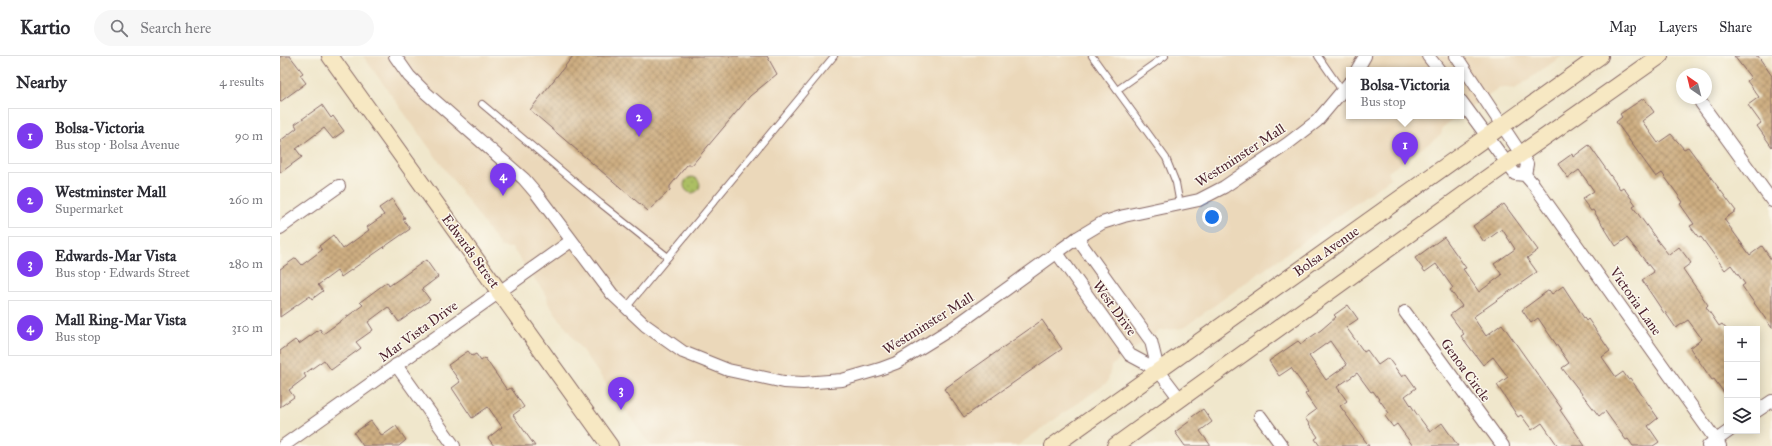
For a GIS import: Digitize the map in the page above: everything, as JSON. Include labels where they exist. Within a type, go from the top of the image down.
[{"type":"main road","name":"Edwards Street","points":[[330,56],[610,446]]},
{"type":"main road","name":"Bolsa Avenue","points":[[1053,446],[1600,56]]},
{"type":"main road","points":[[1115,446],[1507,164],[1660,56]]},
{"type":"street","name":"Westminster Mall","points":[[395,56],[409,76],[426,93],[524,179],[612,294],[626,308],[683,352],[728,370],[784,382],[842,380],[873,372],[896,362],[954,326],[1077,238],[1102,223],[1124,216],[1199,200],[1224,187],[1274,153],[1317,121],[1346,88]]},
{"type":"street","points":[[1360,67],[1365,56]]},
{"type":"street","points":[[1428,56],[1437,67]]},
{"type":"street","points":[[1456,56],[1463,67]]},
{"type":"street","points":[[1464,68],[1527,164],[1525,175]]},
{"type":"street","points":[[1702,104],[1772,201]]},
{"type":"street","name":"Victoria Lane","points":[[1464,105],[1486,137],[1515,174],[1525,175],[1534,185],[1715,444]]},
{"type":"street","points":[[280,228],[339,186]]},
{"type":"street","name":"West Drive","points":[[1077,238],[1151,341],[1158,370],[1180,399]]},
{"type":"street","name":"Mar Vista Drive","points":[[283,446],[571,241]]},
{"type":"street","name":"West Drive","points":[[1057,253],[1130,355],[1158,370]]},
{"type":"street","name":"Genoa Circle","points":[[1405,312],[1503,446]]},
{"type":"street","points":[[396,365],[454,446]]},
{"type":"street","points":[[1760,409],[1772,401]]},
{"type":"street","points":[[1260,416],[1282,446]]},
{"type":"street","points":[[1715,444],[1726,434]]},
{"type":"lane","points":[[626,308],[834,56]]},
{"type":"lane","points":[[1092,56],[1166,158],[1176,183],[1180,205]]},
{"type":"lane","points":[[1117,90],[1165,56]]},
{"type":"lane","points":[[1318,56],[1346,88]]},
{"type":"lane","points":[[482,104],[594,198],[668,257]]},
{"type":"shaded area","points":[[363,56],[1562,56],[1515,89],[1500,87],[1464,112],[1464,67],[1346,67],[1346,119],[1454,119],[1443,127],[1441,135],[1388,172],[1391,178],[1183,328],[1159,331],[1111,366],[1108,382],[1017,446],[651,446],[548,303],[547,296],[512,248],[501,247]]},
{"type":"green space","points":[[689,177],[695,177],[700,182],[698,191],[695,193],[689,193],[684,188],[684,182]]},
{"type":"building","points":[[280,56],[290,56],[303,73],[300,75],[306,83],[280,102]]},
{"type":"building","points":[[573,56],[767,56],[777,74],[750,96],[692,165],[687,165],[670,186],[670,190],[648,211],[530,110]]},
{"type":"building","points":[[1734,56],[1758,56],[1772,76],[1772,147],[1757,126],[1761,123],[1748,105],[1759,97],[1747,81],[1751,78]]},
{"type":"building","points":[[1644,98],[1654,112],[1642,121],[1658,143],[1671,134],[1684,149],[1688,147],[1736,211],[1724,219],[1750,255],[1762,246],[1772,261],[1772,328],[1742,286],[1745,284],[1731,265],[1725,270],[1701,237],[1699,238],[1690,226],[1694,224],[1680,204],[1683,202],[1662,173],[1656,177],[1616,122],[1622,117],[1620,114]]},
{"type":"building","points":[[322,105],[331,118],[333,116],[344,131],[333,139],[324,128],[296,149],[302,157],[280,173],[280,141],[297,128],[295,124]]},
{"type":"building","points":[[1589,145],[1620,189],[1623,187],[1636,205],[1633,207],[1669,255],[1679,247],[1691,263],[1683,269],[1708,305],[1706,307],[1719,326],[1722,324],[1724,326],[1724,393],[1714,379],[1712,380],[1690,348],[1702,339],[1688,320],[1676,328],[1642,280],[1654,272],[1627,238],[1616,246],[1593,210],[1591,211],[1582,199],[1594,191],[1579,170],[1568,178],[1558,164],[1572,154],[1573,157]]},
{"type":"building","points":[[392,199],[405,218],[403,219],[410,229],[341,277],[337,271],[318,285],[323,291],[312,299],[310,296],[280,317],[280,269],[296,258],[302,265],[322,250],[319,246],[333,235],[343,249],[369,230],[367,227],[384,215],[379,208]]},
{"type":"building","points":[[1504,204],[1538,250],[1527,258],[1537,272],[1473,317],[1486,336],[1502,324],[1562,409],[1560,410],[1585,446],[1558,446],[1542,423],[1532,430],[1521,415],[1518,417],[1497,385],[1508,377],[1493,357],[1483,365],[1461,336],[1464,334],[1450,315],[1462,306],[1450,290],[1453,288],[1436,264],[1425,272],[1415,258],[1444,237],[1466,268],[1463,269],[1479,292],[1502,275],[1494,264],[1515,249],[1502,229],[1484,242],[1473,226]]},
{"type":"building","points":[[426,260],[438,277],[422,289],[430,300],[399,322],[388,307],[368,322],[373,330],[356,342],[361,348],[331,370],[324,360],[304,374],[306,377],[289,390],[294,397],[280,407],[280,351],[295,340],[299,344],[320,329],[323,334],[363,305],[360,302],[387,282],[389,286]]},
{"type":"building","points":[[1563,286],[1586,321],[1588,319],[1610,351],[1602,357],[1616,377],[1623,372],[1628,379],[1630,378],[1658,418],[1648,426],[1659,442],[1653,446],[1633,446],[1628,439],[1626,440],[1605,411],[1599,416],[1562,368],[1569,363],[1538,318],[1531,323],[1522,310],[1549,290],[1552,294]]},
{"type":"building","points":[[1348,305],[1358,319],[1346,327],[1364,352],[1367,350],[1378,365],[1388,358],[1402,377],[1406,374],[1416,388],[1405,396],[1416,413],[1430,432],[1442,423],[1458,446],[1413,446],[1397,424],[1393,427],[1385,416],[1389,413],[1373,391],[1371,392],[1357,373],[1337,387],[1347,401],[1340,406],[1369,446],[1320,446],[1315,439],[1318,437],[1305,418],[1316,410],[1305,394],[1308,392],[1291,368],[1279,376],[1269,361],[1298,341],[1301,344],[1321,330],[1336,317],[1334,315]],"holes":[[[1330,341],[1347,365],[1326,380],[1309,356]]]},
{"type":"building","points":[[1042,320],[1062,349],[964,417],[944,389]]},
{"type":"building","points":[[468,351],[472,356],[476,354],[481,361],[485,358],[507,390],[511,388],[524,407],[513,415],[535,446],[494,446],[488,438],[502,427],[488,407],[472,418],[452,388],[460,382],[448,365]]},
{"type":"building","points":[[1203,409],[1212,422],[1200,431],[1211,446],[1185,446],[1175,432]]},
{"type":"building","points":[[371,421],[382,436],[396,426],[406,440],[399,446],[363,446],[354,433]]},
{"type":"place","name":"Westminster Mall","points":[[639,137]]},
{"type":"place","name":"Bolsa-Victoria","points":[[1405,165]]},
{"type":"place","name":"Mall Ring-Mar Vista","points":[[503,196]]},
{"type":"place","name":"Edwards-Mar Vista","points":[[621,410]]}]
